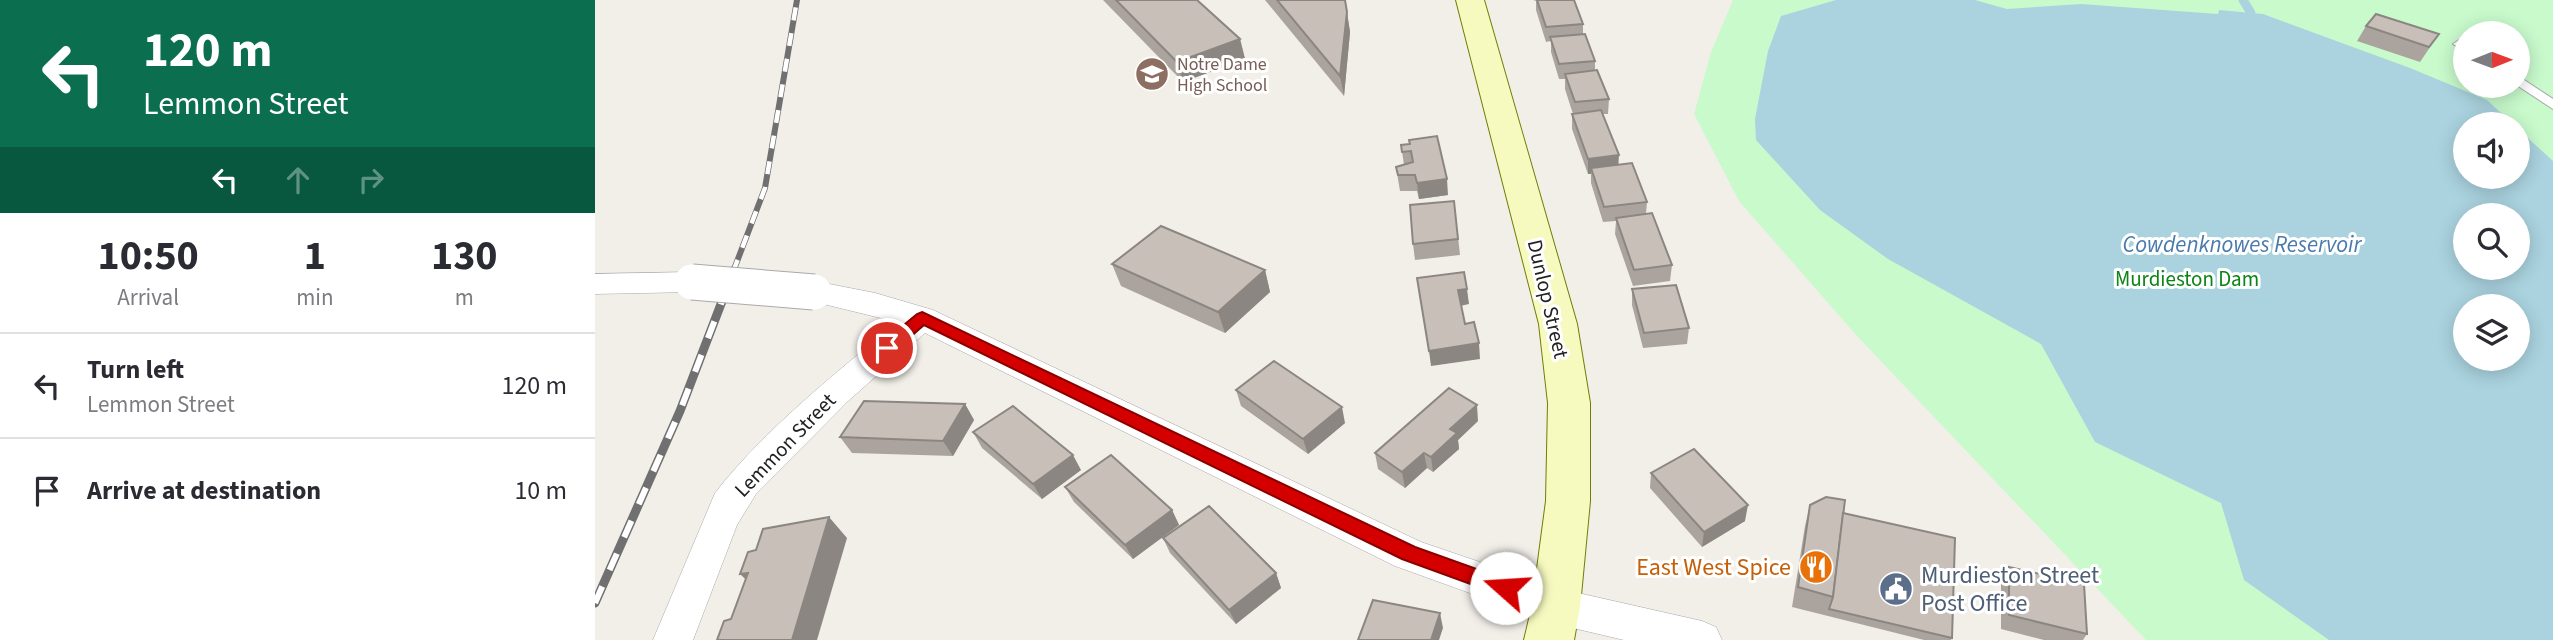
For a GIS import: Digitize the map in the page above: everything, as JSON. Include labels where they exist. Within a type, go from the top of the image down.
[{"type":"main road","name":"Dunlop Street","points":[[1470,0],[1558,324],[1569,403],[1568,489],[1552,623]]},
{"type":"street","points":[[595,284],[692,282],[814,292],[875,304],[922,318],[1552,623],[1702,640]]},
{"type":"street","name":"Lemmon Street","points":[[673,640],[718,525],[728,504],[743,484],[835,393],[922,318]]},
{"type":"lane","points":[[2531,89],[2553,105]]},
{"type":"green space","name":"Cowdenknowes Reservoir","points":[[1733,0],[2553,0],[2553,640],[2146,640],[1857,336],[1739,201],[1694,114],[1711,52]]},
{"type":"water","name":"Cowdenknowes Reservoir","points":[[1836,0],[1975,0],[2007,9],[2081,4],[2218,14],[2219,10],[2263,14],[2453,86],[2453,98],[2487,100],[2500,112],[2453,112],[2453,189],[2530,189],[2530,140],[2553,161],[2553,640],[2329,640],[2244,580],[2221,503],[2095,442],[2041,344],[1888,259],[1820,210],[1756,140],[1755,119],[1768,51],[1781,16]]},
{"type":"building","points":[[1116,0],[1197,0],[1240,39],[1177,62]]},
{"type":"building","points":[[1277,0],[1345,0],[1347,12],[1340,76]]},
{"type":"building","points":[[1537,0],[1574,0],[1583,24],[1546,27]]},
{"type":"building","points":[[2376,14],[2439,34],[2429,47],[2366,26]]},
{"type":"building","points":[[1585,34],[1595,61],[1559,64],[1550,37]]},
{"type":"building","points":[[1597,70],[1609,99],[1575,102],[1565,74]]},
{"type":"building","points":[[1601,110],[1619,155],[1588,159],[1572,114]]},
{"type":"building","points":[[1437,136],[1447,179],[1417,183],[1415,175],[1398,175],[1396,167],[1413,162],[1411,151],[1402,152],[1401,145],[1410,144],[1409,140]]},
{"type":"building","points":[[1632,163],[1647,202],[1604,207],[1591,168]]},
{"type":"building","points":[[1454,201],[1458,239],[1413,244],[1410,205]]},
{"type":"building","points":[[1652,213],[1672,265],[1634,270],[1616,218]]},
{"type":"building","points":[[1161,226],[1265,270],[1218,312],[1112,264]]},
{"type":"building","points":[[1464,272],[1467,289],[1458,290],[1465,324],[1474,322],[1479,343],[1429,351],[1417,278]]},
{"type":"building","points":[[1676,285],[1689,328],[1644,333],[1632,289]]},
{"type":"building","points":[[1274,361],[1342,407],[1303,439],[1236,390]]},
{"type":"building","points":[[1449,388],[1477,405],[1450,429],[1457,433],[1431,457],[1424,453],[1402,472],[1375,453]]},
{"type":"building","points":[[864,401],[965,404],[943,441],[840,437]]},
{"type":"building","points":[[1013,406],[1073,455],[1033,484],[973,432]]},
{"type":"building","points":[[1694,449],[1748,505],[1704,532],[1651,473]]},
{"type":"building","points":[[1111,455],[1172,510],[1125,545],[1065,487]]},
{"type":"building","name":"East West Spice","points":[[1826,497],[1845,500],[1833,597],[1798,587],[1810,505]]},
{"type":"building","points":[[1209,506],[1276,573],[1229,610],[1163,538]]},
{"type":"building","points":[[1843,513],[1955,538],[1952,638],[1829,609],[1833,597]]},
{"type":"building","points":[[829,517],[792,640],[717,640],[724,621],[731,619],[748,573],[740,574],[748,552],[756,550],[763,529]]},
{"type":"building","points":[[2009,567],[2084,584],[2087,634],[2009,615]]},
{"type":"building","points":[[1373,600],[1440,613],[1431,640],[1358,640]]},
{"type":"waterway","points":[[2243,0],[2251,13]]},
{"type":"railway","points":[[733,272],[765,188],[797,0]]},
{"type":"railway","points":[[595,603],[680,411],[734,270]]},
{"type":"place","name":"Notre Dame High School","points":[[1152,74]]},
{"type":"place","name":"East West Spice","points":[[1816,567]]},
{"type":"place","name":"Murdieston Street Post Office","points":[[1896,589]]},
{"type":"route","points":[[887,348],[922,318],[1409,554],[1506,588]]},
{"type":"park label","name":"Murdieston Dam","points":[[2187,279]]}]
